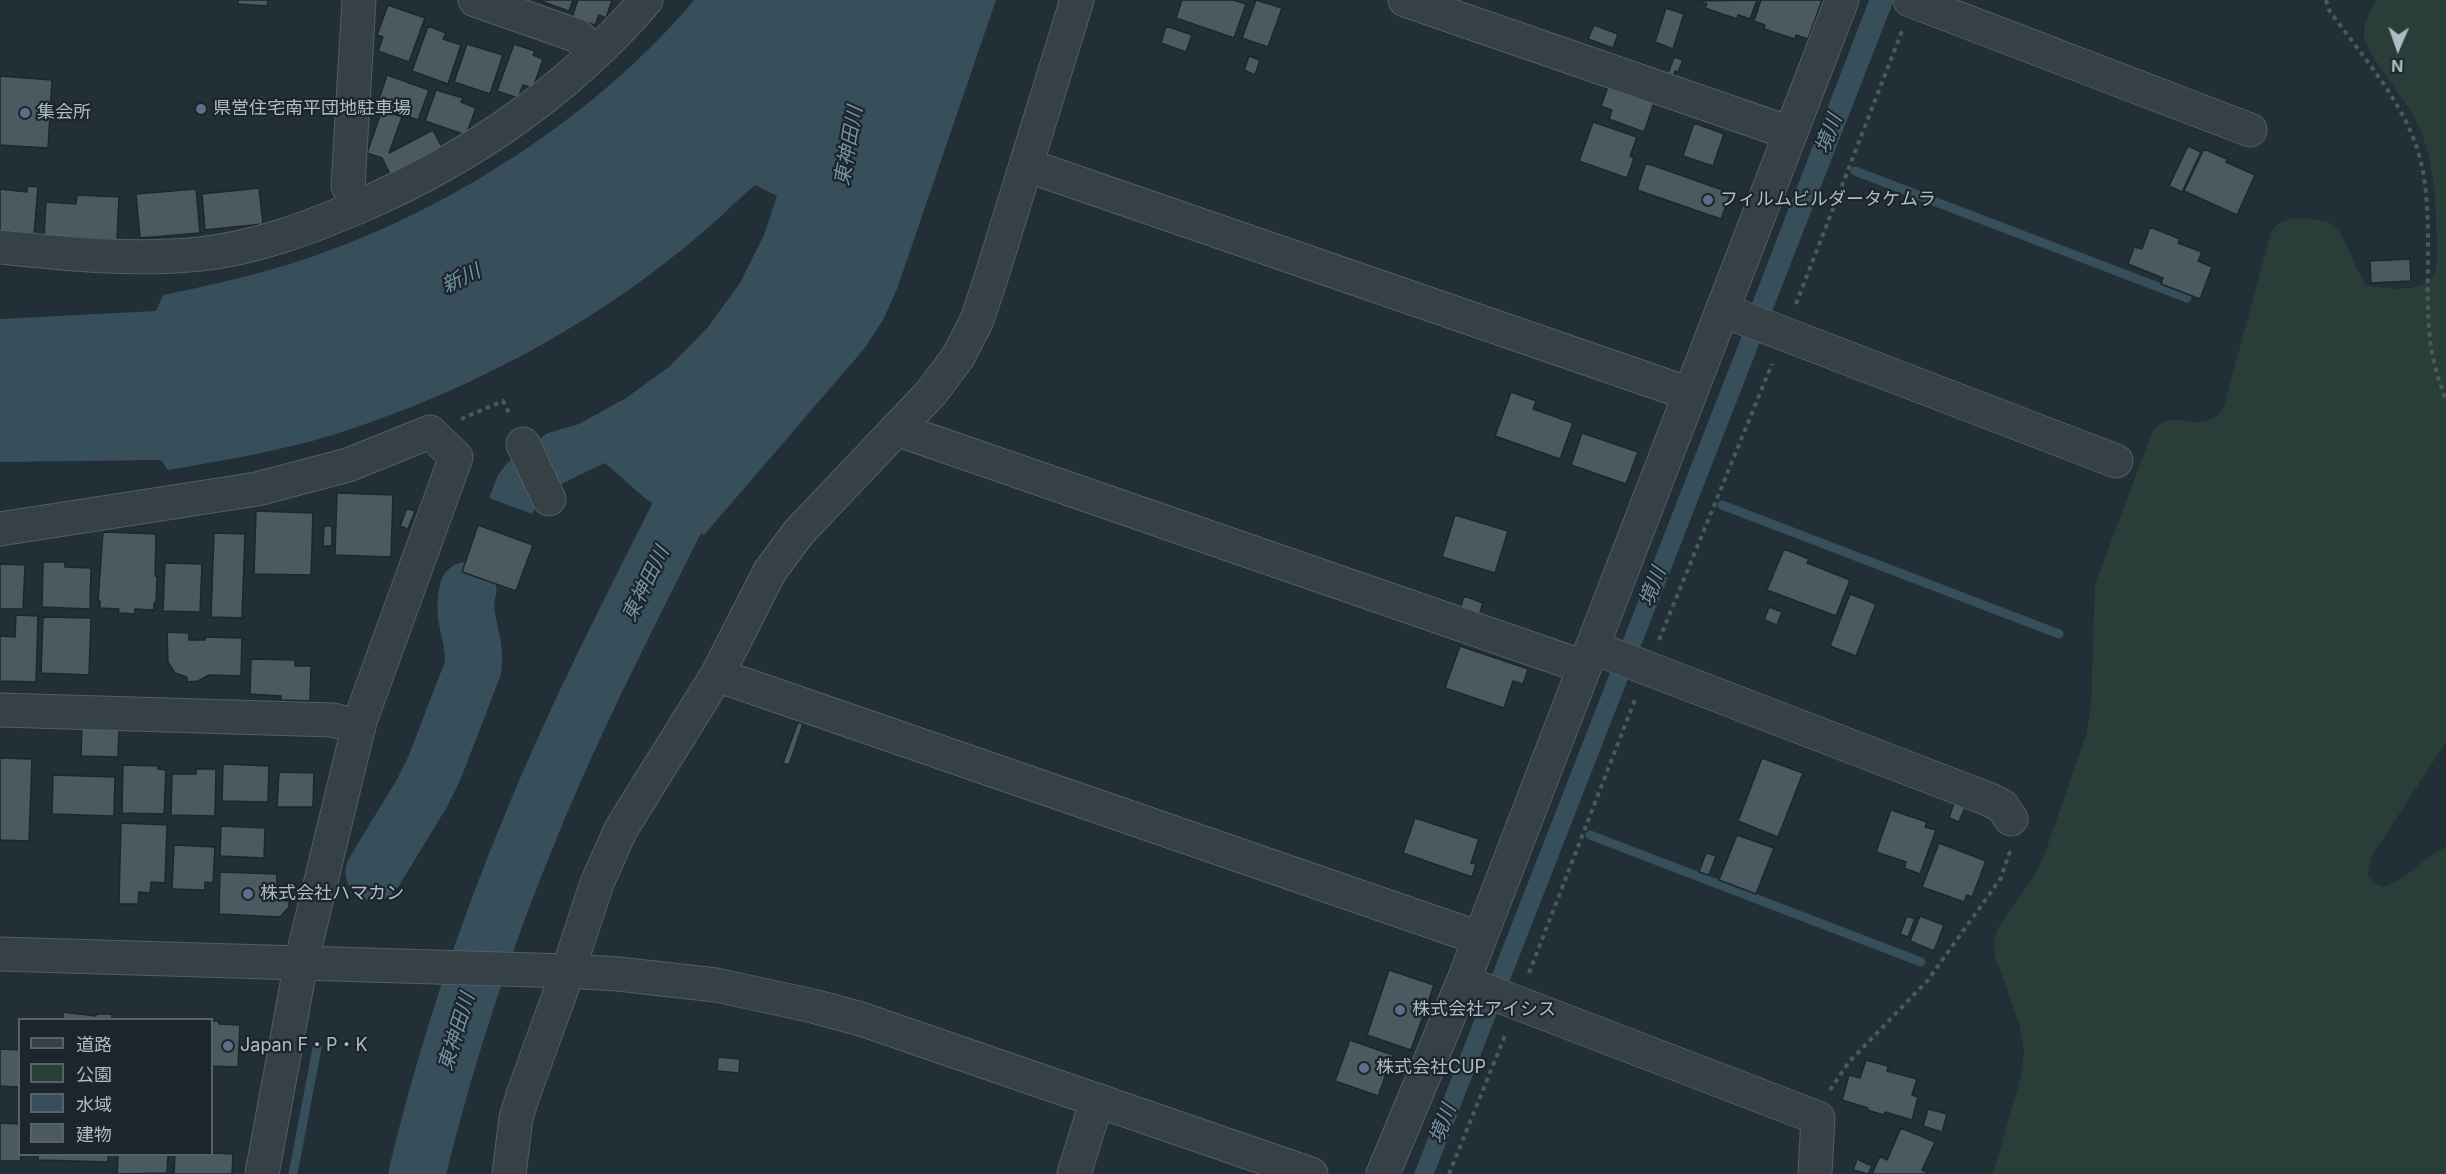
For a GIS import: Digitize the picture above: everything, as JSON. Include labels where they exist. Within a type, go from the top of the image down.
[{"type":"street","points":[[358,207],[348,186],[359,0]]},
{"type":"street","points":[[475,0],[578,36],[594,53]]},
{"type":"street","points":[[0,247],[128,258],[202,254],[275,239],[310,228],[428,173],[482,142],[525,112],[594,53],[646,0]]},
{"type":"street","points":[[509,1174],[518,1110],[555,971],[621,829],[717,675],[770,571],[831,497],[931,393],[958,357],[977,320],[1077,0]]},
{"type":"street","points":[[1406,0],[1790,133]]},
{"type":"street","points":[[1383,1174],[1470,984],[1479,938],[1595,656],[1690,394],[1730,313],[1790,133],[1842,0]]},
{"type":"street","points":[[1912,1],[2250,130]]},
{"type":"street","points":[[1026,165],[1690,394]]},
{"type":"street","points":[[1730,313],[2116,461]]},
{"type":"street","points":[[896,429],[1595,656],[1645,667],[1988,799],[2002,806],[2011,819]]},
{"type":"street","points":[[0,529],[257,489],[348,465],[430,432],[456,457],[359,727],[301,963],[262,1174]]},
{"type":"street","points":[[523,444],[549,499]]},
{"type":"street","points":[[717,675],[1479,938]]},
{"type":"street","points":[[0,710],[333,720],[359,727]]},
{"type":"street","points":[[0,954],[555,971],[667,978],[716,985],[794,1001],[861,1019],[1311,1174]]},
{"type":"street","points":[[1470,984],[1818,1118],[1815,1174]]},
{"type":"street","points":[[1074,1174],[1097,1100]]},
{"type":"path","points":[[2326,0],[2330,10],[2396,103],[2417,149],[2426,199],[2430,339],[2446,400]]},
{"type":"path","points":[[1449,1174],[1645,667],[1912,1]]},
{"type":"path","points":[[1818,1118],[1827,1094],[1850,1062],[1928,980],[2001,878],[2009,859],[2013,840],[2011,819]]},
{"type":"green space","points":[[2376,0],[2446,0],[2446,742],[2371,857],[2367,875],[2381,887],[2391,884],[2446,847],[2446,1174],[1993,1174],[2021,1076],[2024,1052],[2020,1026],[1995,956],[1994,940],[1999,926],[2034,876],[2044,856],[2086,735],[2091,707],[2095,584],[2153,430],[2161,423],[2170,421],[2205,421],[2214,418],[2223,410],[2271,232],[2281,222],[2310,219],[2331,224],[2346,243],[2366,285],[2392,289],[2412,288],[2429,281],[2435,274],[2437,261],[2436,208],[2432,172],[2423,138],[2404,101],[2371,53],[2364,35],[2366,21]]},
{"type":"water","name":"新川","points":[[694,0],[996,0],[897,289],[883,320],[864,349],[704,535],[646,499],[605,463],[554,489],[545,496],[532,514],[489,498],[498,475],[507,463],[548,433],[579,424],[626,398],[670,366],[708,327],[740,283],[764,235],[777,196],[755,185],[683,249],[607,305],[485,375],[398,412],[308,442],[168,470],[161,460],[0,462],[0,319],[156,311],[163,295],[290,264],[361,238],[414,214],[467,186],[518,154],[567,119],[613,82],[656,42]]},
{"type":"water","name":"境川","points":[[1869,0],[1894,0],[1434,1174],[1414,1174],[1746,325],[1748,314]]},
{"type":"building","points":[[238,0],[268,0],[267,6],[238,4]]},
{"type":"building","points":[[538,0],[573,0],[569,11]]},
{"type":"building","points":[[578,0],[612,0],[606,18],[599,15],[595,25],[572,17]]},
{"type":"building","points":[[1182,0],[1233,0],[1246,4],[1234,38],[1176,18]]},
{"type":"building","points":[[1256,0],[1282,8],[1268,47],[1242,38]]},
{"type":"building","points":[[1757,0],[1750,19],[1738,15],[1737,19],[1705,8],[1707,4],[1696,1]]},
{"type":"building","points":[[1761,0],[1822,0],[1808,39],[1796,35],[1795,39],[1764,29],[1765,25],[1754,21]]},
{"type":"building","points":[[388,5],[425,18],[409,62],[378,51],[383,37],[377,35]]},
{"type":"building","points":[[1666,8],[1684,14],[1673,49],[1655,42]]},
{"type":"building","points":[[1594,25],[1618,34],[1613,48],[1588,39]]},
{"type":"building","points":[[428,26],[446,33],[443,39],[461,45],[448,84],[412,71]]},
{"type":"building","points":[[1166,26],[1192,35],[1186,52],[1161,43]]},
{"type":"building","points":[[467,44],[503,55],[490,94],[454,82]]},
{"type":"building","points":[[514,44],[535,51],[533,55],[543,59],[533,88],[523,85],[518,98],[497,91]]},
{"type":"building","points":[[1249,56],[1260,60],[1255,75],[1244,70]]},
{"type":"building","points":[[1674,57],[1683,60],[1673,78],[1667,76]]},
{"type":"building","points":[[387,75],[429,90],[418,120],[377,105]]},
{"type":"building","name":"集会所","points":[[0,76],[52,80],[48,148],[0,145]]},
{"type":"building","points":[[1609,84],[1655,100],[1644,132],[1609,119],[1612,110],[1601,106]]},
{"type":"building","points":[[436,90],[463,98],[461,102],[476,108],[466,135],[425,121]]},
{"type":"building","points":[[382,110],[402,117],[389,153],[433,130],[443,149],[391,176],[382,158],[367,153]]},
{"type":"building","points":[[1593,122],[1637,137],[1630,156],[1634,158],[1627,178],[1579,161]]},
{"type":"building","points":[[1694,123],[1724,134],[1713,166],[1683,156]]},
{"type":"building","points":[[2188,146],[2201,152],[2182,192],[2169,186]]},
{"type":"building","points":[[2204,149],[2255,175],[2237,215],[2184,191]]},
{"type":"building","points":[[1646,163],[1731,193],[1721,219],[1637,190]]},
{"type":"building","points":[[27,186],[38,187],[34,235],[0,232],[0,189],[27,192]]},
{"type":"building","points":[[259,188],[263,224],[205,230],[202,194]]},
{"type":"building","points":[[196,189],[200,233],[140,238],[136,194]]},
{"type":"building","points":[[77,195],[119,197],[117,240],[44,236],[46,202],[76,204]]},
{"type":"building","points":[[2150,227],[2180,239],[2178,243],[2202,252],[2198,261],[2212,267],[2200,299],[2161,284],[2163,278],[2128,264],[2134,247],[2142,249]]},
{"type":"building","points":[[2410,259],[2411,281],[2371,283],[2370,261]]},
{"type":"building","points":[[1511,392],[1536,401],[1533,409],[1573,423],[1560,459],[1495,436]]},
{"type":"building","points":[[1582,433],[1638,452],[1626,484],[1571,465]]},
{"type":"building","points":[[337,493],[393,495],[391,557],[335,555]]},
{"type":"building","points":[[407,508],[415,511],[408,529],[400,526]]},
{"type":"building","points":[[256,511],[313,513],[311,575],[254,574]]},
{"type":"building","points":[[1455,515],[1508,531],[1495,573],[1442,557]]},
{"type":"building","points":[[478,525],[533,545],[516,591],[462,572]]},
{"type":"building","points":[[324,526],[332,526],[332,546],[323,546]]},
{"type":"building","points":[[103,532],[156,534],[155,576],[157,576],[154,610],[135,609],[135,614],[118,613],[119,609],[100,608],[100,601],[98,601]]},
{"type":"building","points":[[214,533],[245,534],[242,618],[211,617]]},
{"type":"building","points":[[1784,549],[1809,559],[1807,563],[1850,580],[1836,616],[1767,590]]},
{"type":"building","points":[[43,562],[65,562],[65,567],[91,568],[90,609],[42,607]]},
{"type":"building","points":[[165,563],[202,564],[200,612],[163,611]]},
{"type":"building","points":[[0,564],[25,565],[23,609],[0,609]]},
{"type":"building","points":[[1850,594],[1876,604],[1856,656],[1830,646]]},
{"type":"building","points":[[1464,596],[1483,603],[1479,615],[1460,609]]},
{"type":"building","points":[[1769,607],[1782,612],[1777,625],[1764,620]]},
{"type":"building","points":[[16,615],[38,616],[36,682],[0,681],[0,636],[15,637]]},
{"type":"building","points":[[43,617],[91,618],[89,675],[41,673]]},
{"type":"building","points":[[167,632],[189,633],[189,640],[205,640],[205,637],[242,638],[241,676],[209,675],[198,681],[187,682],[187,677],[175,673],[168,662]]},
{"type":"building","points":[[1460,646],[1528,669],[1523,684],[1513,681],[1504,708],[1445,688]]},
{"type":"building","points":[[251,659],[295,660],[295,666],[311,666],[310,701],[281,700],[281,696],[250,694]]},
{"type":"building","points":[[798,722],[803,724],[789,765],[783,763]]},
{"type":"building","points":[[82,728],[119,729],[118,757],[81,756]]},
{"type":"building","points":[[0,758],[32,759],[29,841],[0,840]]},
{"type":"building","points":[[1762,758],[1803,773],[1778,837],[1738,821]]},
{"type":"building","points":[[223,764],[269,766],[268,802],[222,801]]},
{"type":"building","points":[[123,765],[158,766],[158,769],[166,770],[164,814],[122,813]]},
{"type":"building","points":[[196,769],[216,769],[215,816],[171,815],[172,774],[196,774]]},
{"type":"building","points":[[279,772],[314,773],[313,807],[277,807]]},
{"type":"building","points":[[53,775],[115,777],[114,816],[52,814]]},
{"type":"building","points":[[1954,803],[1965,807],[1959,822],[1949,818]]},
{"type":"building","points":[[1891,810],[1927,822],[1925,827],[1936,830],[1920,874],[1904,868],[1906,862],[1876,852]]},
{"type":"building","points":[[1415,818],[1479,839],[1471,863],[1476,864],[1472,877],[1403,853]]},
{"type":"building","points":[[121,823],[167,825],[165,883],[151,882],[150,893],[139,892],[138,904],[119,904]]},
{"type":"building","points":[[221,826],[265,828],[264,858],[220,856]]},
{"type":"building","points":[[1737,835],[1774,848],[1756,894],[1719,880]]},
{"type":"building","points":[[1939,843],[1986,861],[1972,897],[1967,895],[1964,902],[1922,887]]},
{"type":"building","points":[[174,845],[215,847],[213,883],[205,882],[205,890],[172,889]]},
{"type":"building","points":[[1706,853],[1716,856],[1709,875],[1699,872]]},
{"type":"building","points":[[220,872],[277,874],[276,900],[289,901],[289,907],[280,917],[219,914]]},
{"type":"building","points":[[1907,916],[1915,919],[1908,937],[1900,934]]},
{"type":"building","points":[[1920,916],[1944,925],[1934,951],[1910,941]]},
{"type":"building","points":[[1389,970],[1434,985],[1411,1050],[1367,1035]]},
{"type":"building","points":[[63,1012],[96,1016],[96,1014],[112,1014],[112,1018],[63,1018]]},
{"type":"building","points":[[213,1021],[219,1021],[219,1024],[240,1025],[238,1067],[213,1066]]},
{"type":"building","points":[[1350,1040],[1393,1055],[1378,1096],[1335,1081]]},
{"type":"building","points":[[0,1049],[18,1050],[18,1087],[0,1086]]},
{"type":"building","points":[[718,1057],[740,1059],[739,1073],[717,1071]]},
{"type":"building","points":[[1866,1060],[1888,1066],[1887,1071],[1917,1079],[1912,1095],[1918,1097],[1912,1120],[1885,1112],[1884,1115],[1842,1100],[1849,1075],[1860,1078]]},
{"type":"building","points":[[1928,1109],[1947,1114],[1942,1132],[1923,1126]]},
{"type":"building","points":[[0,1123],[18,1124],[18,1156],[21,1156],[21,1161],[0,1161]]},
{"type":"building","points":[[1901,1128],[1935,1142],[1922,1170],[1927,1172],[1926,1174],[1872,1174],[1880,1156],[1887,1160]]},
{"type":"building","points":[[233,1154],[232,1174],[174,1174],[175,1156]]},
{"type":"building","points":[[38,1156],[108,1156],[108,1162],[38,1160]]},
{"type":"building","points":[[118,1156],[168,1156],[167,1173],[117,1174]]},
{"type":"building","points":[[1857,1159],[1872,1166],[1868,1174],[1853,1170]]},
{"type":"waterway","points":[[1855,171],[2187,298]]},
{"type":"waterway","name":"東神田川","points":[[417,1174],[454,1039],[515,864],[574,727],[711,449]]},
{"type":"waterway","points":[[1722,505],[2059,634]]},
{"type":"waterway","points":[[374,872],[434,769],[473,668],[473,648],[466,610],[468,590]]},
{"type":"waterway","points":[[1590,835],[1921,962]]},
{"type":"waterway","points":[[293,1174],[317,1048]]},
{"type":"place","name":"県営住宅南平団地駐車場","points":[[201,109]]},
{"type":"place","name":"集会所","points":[[25,113]]},
{"type":"place","name":"フィルムビルダータケムラ","points":[[1708,200]]},
{"type":"place","name":"株式会社ハマカン","points":[[248,894]]},
{"type":"place","name":"株式会社アイシス","points":[[1400,1010]]},
{"type":"place","name":"Japan F・P・K","points":[[228,1046]]},
{"type":"place","name":"株式会社CUP","points":[[1364,1068]]}]
